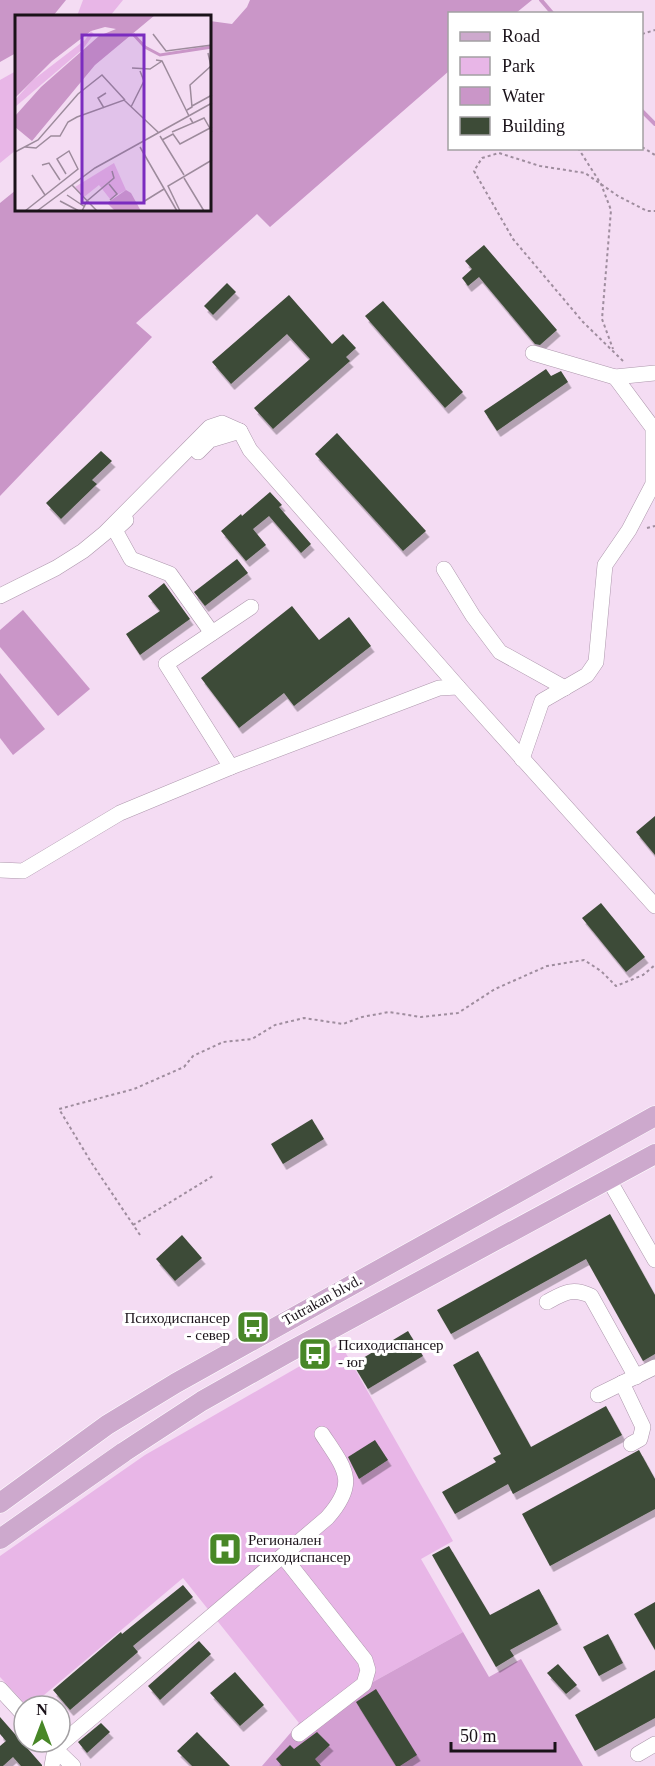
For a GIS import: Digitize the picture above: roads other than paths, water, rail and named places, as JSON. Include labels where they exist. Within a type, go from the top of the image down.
[{"type":"main road","name":"Tutrakan blvd.","points":[[0,1503],[107,1425],[176,1383],[655,1116]]},
{"type":"main road","points":[[616,1138],[632,1167]]},
{"type":"main road","points":[[594,1151],[609,1180]]},
{"type":"main road","name":"Tutrakan blvd.","points":[[0,1539],[124,1452],[202,1401],[655,1154]]},
{"type":"street","points":[[533,353],[615,377],[655,373]]},
{"type":"street","points":[[522,759],[542,701],[587,675],[596,662],[605,565],[630,530],[653,484],[653,428],[615,377]]},
{"type":"street","points":[[0,596],[56,568],[83,551],[105,533],[210,427],[222,423],[240,431],[250,450],[458,687],[655,906]]},
{"type":"street","points":[[212,633],[170,574],[131,559],[115,530],[210,440],[240,431]]},
{"type":"street","points":[[444,569],[473,616],[500,652],[565,687]]},
{"type":"street","points":[[231,767],[166,664],[251,607]]},
{"type":"street","points":[[0,870],[23,871],[120,813],[231,767],[439,688],[458,687]]},
{"type":"street","points":[[609,1180],[655,1260]]},
{"type":"street","points":[[547,1302],[568,1292],[579,1290],[591,1296],[629,1380],[643,1427],[640,1439],[631,1444]]},
{"type":"street","points":[[598,1395],[655,1367]]},
{"type":"street","points":[[72,1729],[283,1556],[327,1518],[341,1502],[346,1491],[345,1475],[339,1459],[322,1434]]},
{"type":"street","points":[[283,1556],[365,1660],[368,1670],[364,1684],[299,1734]]},
{"type":"street","points":[[0,1689],[12,1702]]},
{"type":"street","points":[[638,1754],[655,1744]]},
{"type":"street","points":[[61,1754],[73,1766]]},
{"type":"water","points":[[0,0],[66,0],[54,15],[15,15],[15,54],[0,62]]},
{"type":"water","points":[[250,0],[532,0],[517,12],[448,12],[448,72],[270,227],[257,214],[136,323],[152,337],[0,496],[0,203],[15,191],[15,212],[212,212],[212,21],[232,24]]},
{"type":"water","points":[[23,610],[90,689],[58,716],[0,647],[0,630]]},
{"type":"water","points":[[0,673],[45,729],[13,755],[0,738]]},
{"type":"waterway","points":[[541,0],[551,12]]},
{"type":"waterway","points":[[643,112],[655,124]]},
{"type":"place","name":"Психодиспансер - север","points":[[253,1327]]},
{"type":"place","name":"Психодиспансер - юг","points":[[315,1354]]},
{"type":"place","name":"Регионален психодиспансер","points":[[225,1549]]}]
